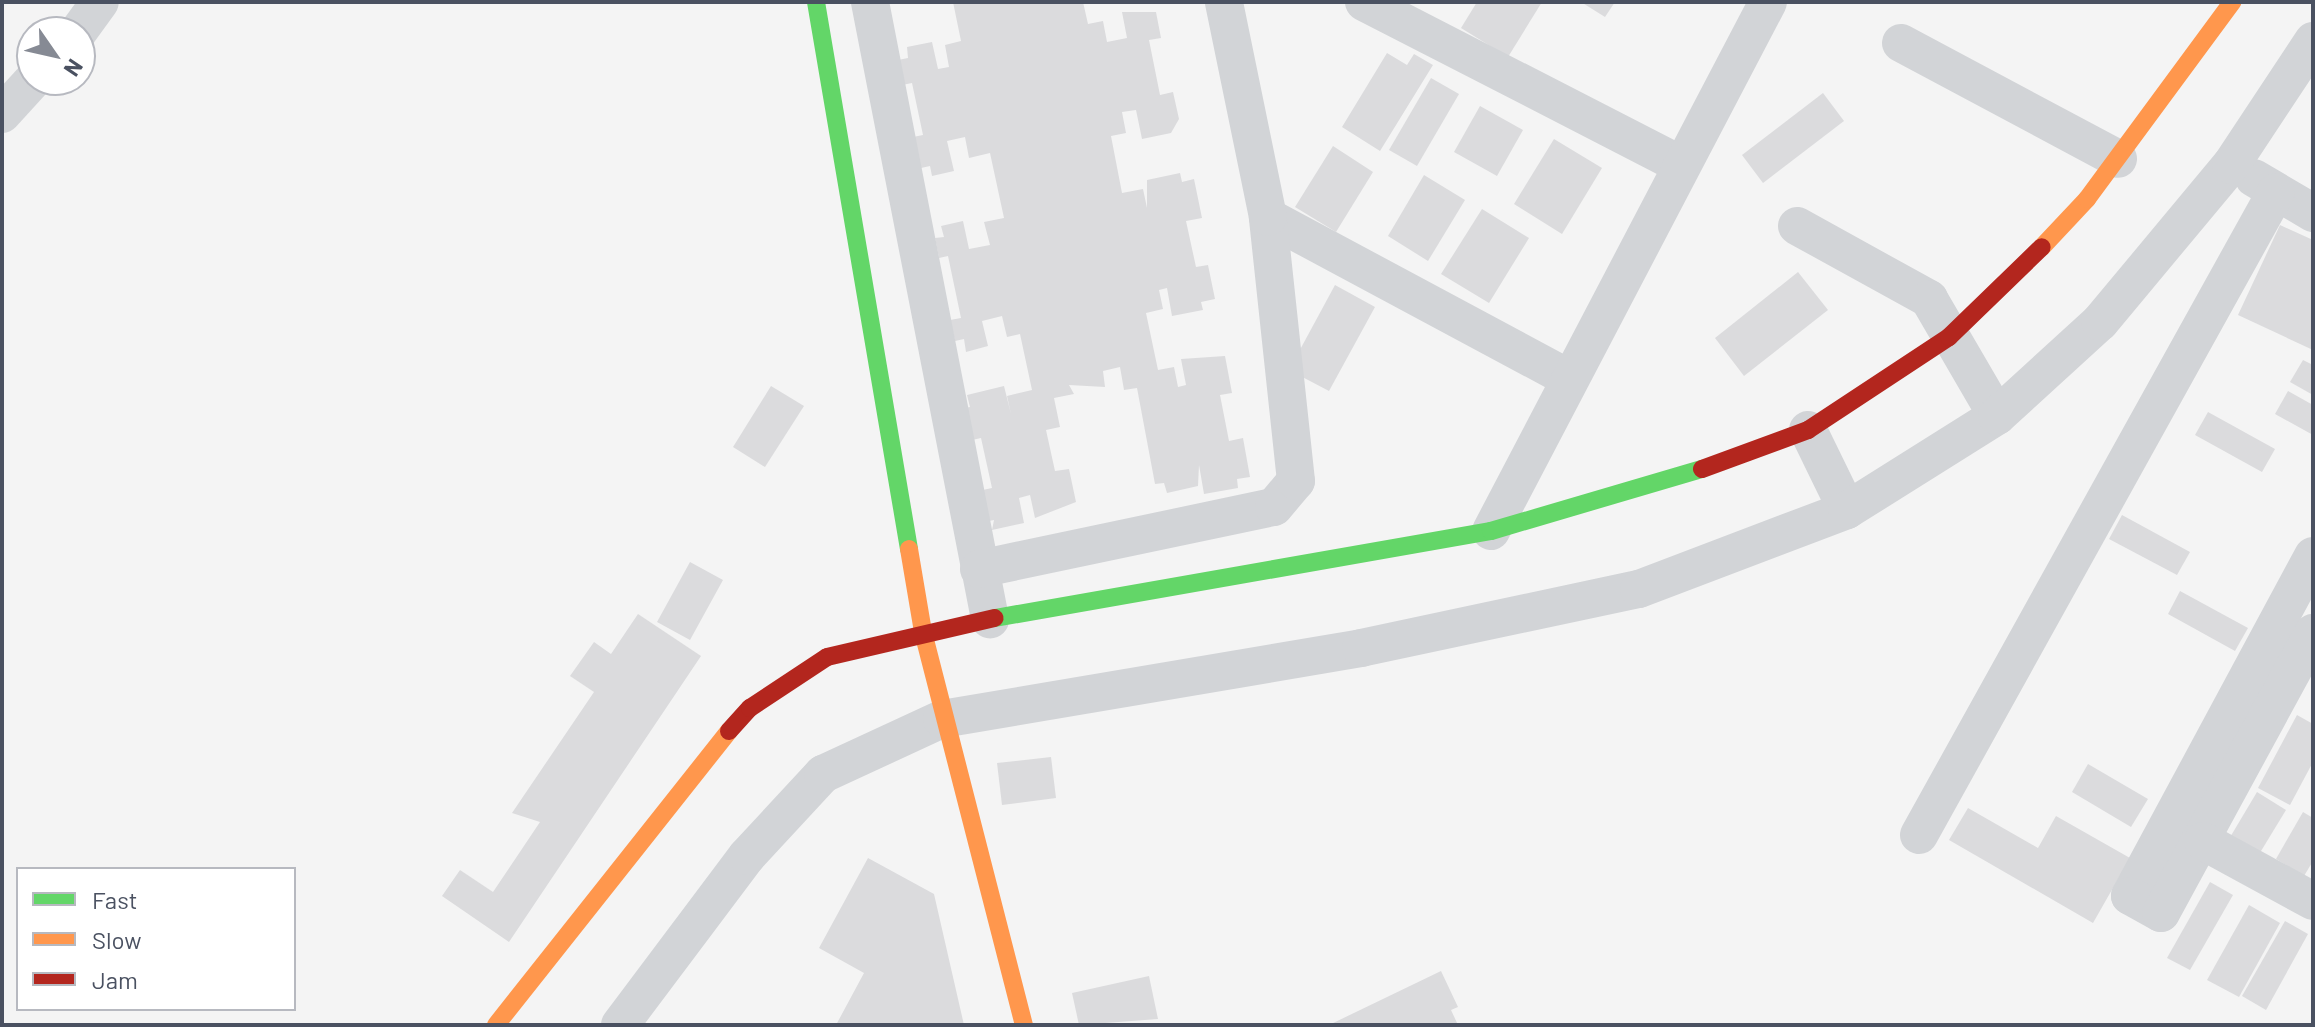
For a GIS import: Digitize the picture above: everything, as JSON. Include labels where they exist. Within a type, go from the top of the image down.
[{"type":"street","points":[[816,2],[923,632],[942,719],[1024,1025]]},
{"type":"street","points":[[870,2],[990,619]]},
{"type":"street","points":[[979,569],[1274,507],[1289,495],[1296,447],[1268,217],[1224,2]]},
{"type":"street","points":[[1364,2],[1681,165]]},
{"type":"street","points":[[1491,531],[1568,378],[1768,2]]},
{"type":"street","points":[[496,1025],[679,787],[750,708],[827,657],[923,632],[990,619],[1491,531],[1631,495],[1808,430],[1949,337],[2028,262],[2118,159],[2232,2]]},
{"type":"street","points":[[620,1025],[747,856],[823,774],[942,719],[1361,648],[1639,589],[1847,510],[1997,416],[2100,322],[2231,165],[2313,41]]},
{"type":"street","points":[[1901,43],[2118,159]]},
{"type":"street","points":[[2,114],[18,96]]},
{"type":"street","points":[[2231,165],[2313,213]]},
{"type":"street","points":[[1919,835],[2276,192]]},
{"type":"street","points":[[1268,217],[1568,378]]},
{"type":"street","points":[[1797,226],[1921,293],[1997,416]]},
{"type":"street","points":[[1808,430],[1847,510]]},
{"type":"street","points":[[2313,556],[2130,896],[2161,913],[2302,682],[2313,633]]},
{"type":"street","points":[[2203,841],[2313,901]]},
{"type":"building","points":[[953,2],[1083,2],[1088,24],[1103,21],[1107,42],[1127,38],[1122,12],[1156,12],[1161,38],[1149,40],[1160,95],[1173,92],[1179,119],[1171,133],[1142,139],[1136,110],[1122,112],[1126,133],[1111,136],[1122,193],[1143,189],[1147,208],[1147,180],[1180,173],[1182,182],[1194,179],[1202,218],[1186,221],[1196,267],[1208,265],[1215,299],[1201,302],[1203,310],[1172,316],[1167,288],[1159,290],[1163,309],[1146,313],[1158,370],[1174,367],[1178,387],[1186,385],[1181,359],[1225,356],[1232,393],[1220,395],[1229,441],[1243,438],[1250,477],[1237,479],[1238,488],[1204,494],[1199,465],[1198,486],[1167,493],[1164,483],[1155,484],[1137,388],[1124,390],[1120,367],[1103,371],[1105,387],[1069,385],[1074,394],[1054,398],[1060,427],[1046,430],[1055,471],[1069,469],[1076,502],[1035,518],[1030,495],[1019,498],[1024,523],[992,530],[994,520],[984,522],[978,491],[992,488],[981,438],[968,441],[961,409],[970,407],[967,395],[1004,386],[1011,414],[1007,396],[1032,390],[1020,334],[1007,337],[1002,316],[982,321],[988,346],[966,352],[964,339],[955,341],[950,320],[961,318],[948,256],[939,258],[935,238],[944,237],[941,226],[963,221],[969,249],[990,245],[984,222],[1004,218],[990,153],[969,158],[965,137],[947,141],[954,171],[932,176],[930,166],[921,168],[908,138],[923,135],[912,83],[902,85],[898,60],[908,58],[907,47],[932,42],[938,69],[949,67],[945,45],[961,41]]},
{"type":"building","points":[[1477,2],[1542,2],[1508,57],[1461,28]]},
{"type":"building","points":[[1581,2],[1615,2],[1605,17]]},
{"type":"building","points":[[1387,53],[1407,65],[1414,54],[1433,65],[1380,151],[1342,127]]},
{"type":"building","points":[[1431,78],[1459,94],[1417,166],[1389,150]]},
{"type":"building","points":[[1823,93],[1844,121],[1763,183],[1742,155]]},
{"type":"building","points":[[1480,106],[1523,130],[1497,176],[1454,152]]},
{"type":"building","points":[[1554,139],[1602,168],[1562,234],[1514,204]]},
{"type":"building","points":[[1333,146],[1373,172],[1336,232],[1295,207]]},
{"type":"building","points":[[1424,175],[1465,200],[1428,261],[1388,236]]},
{"type":"building","points":[[1482,209],[1529,238],[1489,303],[1441,274]]},
{"type":"building","points":[[2280,225],[2313,240],[2313,350],[2238,315]]},
{"type":"building","points":[[1798,272],[1828,310],[1744,376],[1715,338]]},
{"type":"building","points":[[1335,285],[1375,307],[1329,391],[1289,370]]},
{"type":"building","points":[[2303,360],[2313,365],[2313,395],[2290,382]]},
{"type":"building","points":[[771,386],[804,406],[765,467],[733,447]]},
{"type":"building","points":[[2288,391],[2313,405],[2313,435],[2275,414]]},
{"type":"building","points":[[2208,412],[2275,449],[2262,472],[2195,435]]},
{"type":"building","points":[[2122,515],[2190,552],[2177,575],[2109,539]]},
{"type":"building","points":[[690,562],[723,580],[690,640],[657,622]]},
{"type":"building","points":[[2180,591],[2248,628],[2235,651],[2168,614]]},
{"type":"building","points":[[638,614],[701,656],[509,942],[442,896],[460,870],[493,892],[540,822],[512,813],[594,692],[570,676],[594,642],[611,654]]},
{"type":"building","points":[[2297,715],[2313,724],[2313,762],[2290,805],[2258,788]]},
{"type":"building","points":[[1051,757],[1056,798],[1002,805],[997,763]]},
{"type":"building","points":[[2088,764],[2148,799],[2131,827],[2072,792]]},
{"type":"building","points":[[2257,792],[2286,810],[2258,856],[2229,839]]},
{"type":"building","points":[[1968,808],[2038,848],[2056,816],[2130,858],[2093,923],[1949,840]]},
{"type":"building","points":[[2303,812],[2313,818],[2313,861],[2304,876],[2276,859]]},
{"type":"building","points":[[868,858],[934,894],[964,1025],[836,1025],[864,973],[819,948]]},
{"type":"building","points":[[2210,882],[2233,895],[2190,970],[2167,958]]},
{"type":"building","points":[[2249,905],[2280,923],[2239,997],[2207,980]]},
{"type":"building","points":[[2285,921],[2308,934],[2266,1010],[2242,996]]},
{"type":"building","points":[[1441,971],[1458,1007],[1451,1010],[1458,1025],[1329,1025]]},
{"type":"building","points":[[1149,976],[1158,1019],[1079,1025],[1072,993]]},
{"type":"traffic: fast","points":[[816,2],[909,549]]},
{"type":"traffic: fast","points":[[995,618],[1491,531],[1702,469]]},
{"type":"traffic: slow","points":[[2042,247],[2087,199],[2232,2]]},
{"type":"traffic: slow","points":[[909,549],[923,632],[1024,1025]]},
{"type":"traffic: slow","points":[[496,1025],[729,731]]},
{"type":"traffic: jam","points":[[1702,469],[1808,430],[1949,337],[2042,247]]},
{"type":"traffic: jam","points":[[729,731],[750,708],[827,657],[995,618]]}]
